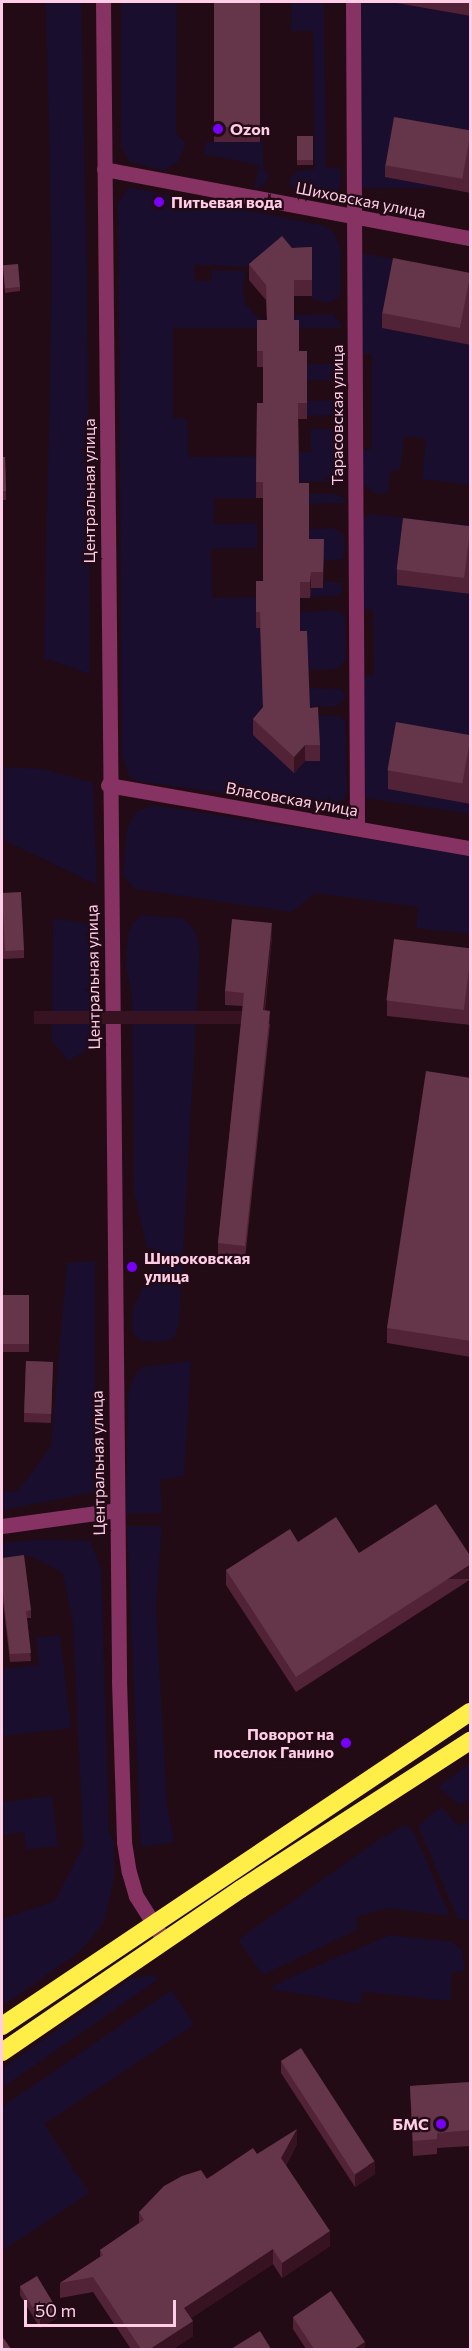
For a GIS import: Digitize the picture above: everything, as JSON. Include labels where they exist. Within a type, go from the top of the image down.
[{"type":"highway","points":[[2,2026],[152,1923],[471,1713]]},
{"type":"highway","points":[[2,2052],[241,1889],[471,1741]]},
{"type":"street","name":"Центральная улица","points":[[103,2],[108,785],[117,1510],[124,1842],[136,1896],[166,1941]]},
{"type":"street","name":"Тарасовская улица","points":[[353,2],[357,828]]},
{"type":"street","name":"Шиховская улица","points":[[104,169],[471,238]]},
{"type":"street","name":"Власовская улица","points":[[108,785],[471,848]]},
{"type":"street","points":[[2,1526],[117,1510]]},
{"type":"shaded area","points":[[46,2],[81,2],[87,272],[90,674],[44,658],[52,275]]},
{"type":"shaded area","points":[[121,2],[177,2],[176,134],[185,142],[185,146],[179,161],[164,171],[130,162],[121,147]]},
{"type":"shaded area","points":[[292,2],[324,2],[326,167],[340,168],[341,183],[336,194],[325,200],[300,196],[289,183],[297,171],[315,169],[313,31],[291,31]]},
{"type":"shaded area","points":[[359,2],[470,2],[470,188],[359,188]]},
{"type":"shaded area","points":[[206,142],[263,142],[264,172],[270,173],[265,184],[254,190],[259,165],[203,154]]},
{"type":"shaded area","points":[[129,187],[325,226],[335,234],[341,250],[340,296],[329,303],[312,299],[312,263],[251,261],[247,267],[194,265],[195,281],[212,281],[211,270],[246,271],[243,287],[246,305],[259,319],[294,320],[295,315],[333,314],[341,324],[341,328],[173,328],[173,418],[187,419],[188,457],[282,456],[283,452],[311,452],[311,429],[334,429],[343,436],[344,472],[339,481],[300,482],[299,466],[257,465],[256,498],[214,498],[214,524],[257,523],[257,548],[211,549],[212,598],[256,597],[257,628],[300,612],[336,610],[345,616],[346,658],[341,666],[334,669],[308,670],[261,648],[315,719],[321,715],[339,716],[345,720],[347,790],[345,798],[330,808],[137,781],[129,776],[122,757],[118,203]]},
{"type":"shaded area","points":[[360,253],[470,273],[470,485],[422,479],[426,439],[404,436],[400,471],[391,470],[388,493],[376,494],[363,485],[361,450],[372,449],[372,354],[361,354]]},
{"type":"shaded area","points":[[299,364],[334,364],[340,366],[342,375],[336,380],[307,380]]},
{"type":"shaded area","points":[[307,401],[335,401],[341,405],[341,411],[335,415],[307,416]]},
{"type":"shaded area","points":[[299,494],[336,494],[344,498],[346,503],[309,504]]},
{"type":"shaded area","points":[[368,514],[470,525],[470,814],[365,798],[363,676],[374,675],[373,610],[362,609],[362,523]]},
{"type":"shaded area","points":[[334,528],[343,534],[345,546],[343,559],[324,561],[323,555],[309,555],[309,529]]},
{"type":"shaded area","points":[[324,581],[341,583],[343,591],[337,596],[310,597],[310,588],[323,588]]},
{"type":"shaded area","points":[[309,688],[341,689],[346,697],[337,706],[309,707]]},
{"type":"shaded area","points":[[2,767],[43,769],[93,783],[97,885],[2,839]]},
{"type":"shaded area","points":[[153,805],[470,855],[470,934],[416,928],[418,907],[316,893],[291,912],[135,889],[123,876],[127,829],[136,812]]},
{"type":"shaded area","points":[[142,915],[181,918],[187,921],[196,933],[200,949],[179,1324],[174,1338],[162,1342],[144,1341],[134,1335],[132,1329],[133,1308],[147,1278],[153,1277],[154,1249],[147,1248],[134,1193],[132,995],[126,967],[127,941],[132,924]]},
{"type":"shaded area","points":[[53,918],[96,925],[97,1044],[68,1061],[52,1041]]},
{"type":"shaded area","points":[[95,1261],[95,1492],[2,1510],[2,1493],[18,1491],[51,1446],[67,1263]]},
{"type":"shaded area","points":[[191,1361],[184,1476],[160,1480],[162,1513],[126,1514],[128,1398],[131,1383],[136,1373],[143,1367]]},
{"type":"shaded area","points":[[127,1526],[162,1526],[156,1607],[167,1806],[174,1842],[141,1847]]},
{"type":"shaded area","points":[[43,1539],[90,1541],[101,1568],[109,1833],[114,1841],[114,1880],[104,1921],[88,1943],[75,1955],[2,2006],[2,1919],[55,1901],[85,1842],[83,1840],[73,1623],[63,1573],[31,1556],[2,1557],[2,1543]]},
{"type":"shaded area","points":[[60,1635],[71,1728],[2,1736],[2,1669],[39,1665],[36,1638]]},
{"type":"shaded area","points":[[470,1763],[470,1799],[460,1805],[438,1787]]},
{"type":"shaded area","points":[[52,1796],[58,1846],[26,1850],[24,1832],[2,1835],[2,1802]]},
{"type":"shaded area","points":[[441,1807],[459,1826],[470,1820],[470,1920],[458,1919],[418,1826]]},
{"type":"shaded area","points":[[405,1825],[413,1830],[450,1916],[388,1908],[356,1917],[358,1929],[263,1975],[238,1940],[377,1841]]},
{"type":"shaded area","points":[[390,1935],[452,1942],[462,1950],[465,1971],[452,1972],[450,2001],[363,1992],[360,2004],[270,1989],[289,1978]]},
{"type":"shaded area","points":[[152,1975],[160,1978],[2,2088],[2,2069],[130,1979]]},
{"type":"shaded area","points":[[172,1990],[194,2025],[44,2124],[89,2193],[2,2251],[2,2107]]},
{"type":"building","points":[[214,2],[260,2],[260,127],[214,127]]},
{"type":"building","points":[[394,117],[470,130],[462,179],[385,165]]},
{"type":"building","points":[[297,136],[313,136],[313,160],[297,160]]},
{"type":"building","points":[[282,236],[292,248],[312,247],[312,280],[294,280],[294,320],[299,320],[299,351],[307,351],[307,403],[298,403],[299,483],[309,483],[309,539],[324,539],[323,572],[311,572],[310,582],[300,582],[300,631],[307,631],[310,708],[318,707],[320,745],[305,745],[294,757],[253,719],[263,707],[260,612],[256,612],[256,581],[263,581],[263,482],[256,482],[257,403],[263,403],[263,351],[257,351],[257,320],[267,320],[266,285],[249,264]]},
{"type":"building","points":[[393,258],[470,273],[460,328],[382,313]]},
{"type":"building","points":[[18,264],[20,287],[5,288],[3,265]]},
{"type":"building","points":[[2,457],[5,457],[6,491],[2,491]]},
{"type":"building","points":[[403,518],[470,526],[464,578],[397,570]]},
{"type":"building","points":[[396,722],[470,735],[462,783],[387,770]]},
{"type":"building","points":[[21,892],[24,950],[5,951],[2,893]]},
{"type":"building","points":[[232,919],[272,923],[263,1010],[270,1011],[245,1246],[218,1243],[244,993],[225,991]]},
{"type":"building","points":[[394,939],[470,948],[464,1010],[386,1001]]},
{"type":"building","points":[[426,1071],[471,1078],[471,1341],[387,1328]]},
{"type":"building","points":[[2,1295],[29,1295],[29,1344],[2,1344]]},
{"type":"building","points":[[26,1361],[53,1362],[51,1414],[24,1413]]},
{"type":"building","points":[[436,1504],[471,1557],[471,1564],[296,1677],[226,1570],[290,1529],[298,1542],[336,1517],[359,1553]]},
{"type":"building","points":[[24,1555],[31,1610],[26,1611],[31,1653],[10,1654],[2,1585],[2,1558]]},
{"type":"building","points":[[301,2048],[375,2161],[354,2174],[281,2061]]},
{"type":"building","name":"БМС","points":[[471,2082],[471,2130],[437,2133],[437,2139],[413,2141],[410,2086]]},
{"type":"building","points":[[297,2129],[281,2158],[330,2231],[282,2263],[273,2249],[184,2308],[193,2321],[150,2349],[141,2349],[93,2277],[60,2283],[103,2255],[100,2250],[144,2220],[139,2212],[164,2186],[182,2176],[201,2170],[207,2179],[253,2148],[257,2154]]},
{"type":"building","points":[[37,2276],[57,2309],[40,2320],[20,2286]]},
{"type":"building","points":[[331,2291],[365,2342],[354,2349],[314,2349],[293,2317]]},
{"type":"building","points":[[260,2331],[271,2349],[231,2349]]},
{"type":"building","points":[[2,2336],[11,2349],[2,2349]]},
{"type":"place","name":"Ozon","points":[[218,129]]},
{"type":"place","name":"Питьевая вода","points":[[159,202]]},
{"type":"place","name":"Широковская улица","points":[[132,1267]]},
{"type":"place","name":"Поворот на поселок Ганино","points":[[346,1743]]},
{"type":"place","name":"БМС","points":[[441,2124]]}]
